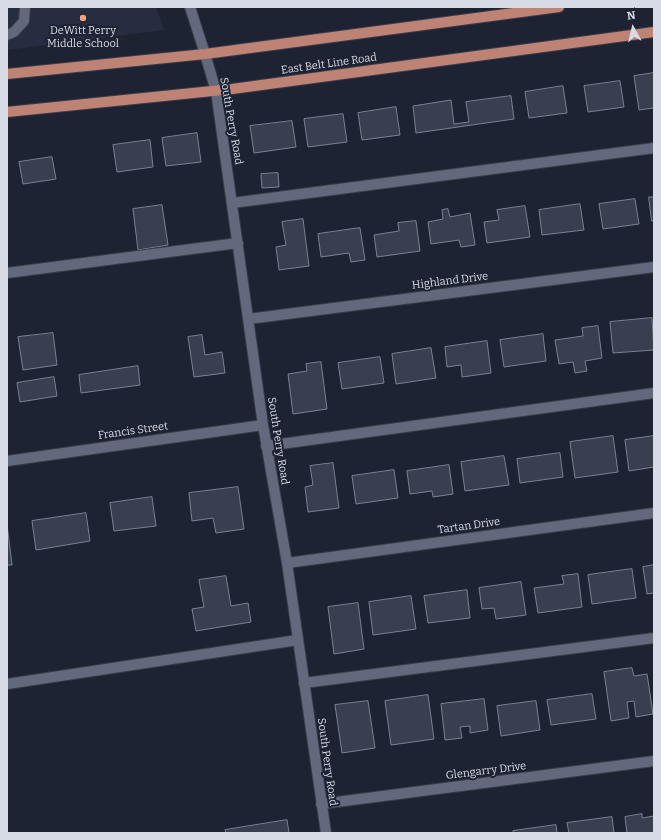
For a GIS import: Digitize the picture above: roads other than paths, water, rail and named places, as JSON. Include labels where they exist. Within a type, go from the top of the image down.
[{"type":"main road","points":[[7,74],[205,54],[559,7]]},
{"type":"main road","name":"East Belt Line Road","points":[[7,112],[216,91],[654,32]]},
{"type":"street","points":[[7,35],[14,32],[24,21],[26,7]]},
{"type":"street","name":"South Perry Road","points":[[190,7],[216,91],[266,446],[287,563],[326,833]]},
{"type":"street","points":[[232,203],[654,148]]},
{"type":"street","points":[[7,273],[238,243]]},
{"type":"street","name":"Highland Drive","points":[[248,319],[654,267]]},
{"type":"street","points":[[266,446],[654,393]]},
{"type":"street","name":"Francis Street","points":[[7,461],[263,425]]},
{"type":"street","name":"Tartan Drive","points":[[287,563],[654,513]]},
{"type":"street","points":[[304,683],[654,638]]},
{"type":"street","points":[[7,684],[298,640]]},
{"type":"street","name":"Glengarry Drive","points":[[321,804],[654,761]]},
{"type":"place","name":"DeWitt Perry Middle School","points":[[83,18]]}]
